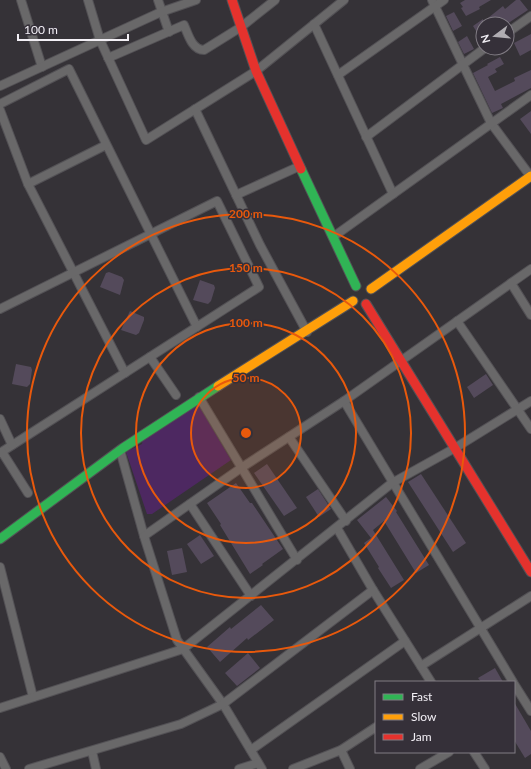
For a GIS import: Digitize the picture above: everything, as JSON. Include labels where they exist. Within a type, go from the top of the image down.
[{"type":"street","points":[[21,0],[42,67]]},
{"type":"street","points":[[88,0],[100,40],[146,140],[256,72],[344,0]]},
{"type":"street","points":[[158,0],[169,32]]},
{"type":"street","points":[[0,86],[161,12],[196,0]]},
{"type":"street","points":[[232,0],[256,72],[356,286]]},
{"type":"street","points":[[108,58],[184,26],[195,46],[202,50],[206,49],[241,27],[275,0]]},
{"type":"street","points":[[338,75],[434,3],[444,0]]},
{"type":"street","points":[[371,289],[531,176],[491,123],[434,3]]},
{"type":"street","points":[[515,27],[531,16]]},
{"type":"street","points":[[314,24],[393,194]]},
{"type":"street","points":[[366,137],[475,55]]},
{"type":"street","points":[[0,104],[69,69],[197,327]]},
{"type":"street","points":[[333,237],[531,95]]},
{"type":"street","points":[[196,109],[260,245],[307,332]]},
{"type":"street","points":[[0,110],[28,184],[125,373]]},
{"type":"street","points":[[28,184],[106,145]]},
{"type":"street","points":[[236,195],[300,166]]},
{"type":"street","points":[[0,309],[217,201],[259,287],[1,452],[28,493]]},
{"type":"street","points":[[144,536],[241,468],[344,401],[400,360],[531,270]]},
{"type":"street","points":[[362,284],[371,289],[372,298],[366,304],[359,305],[353,301],[351,295],[356,286],[362,284]]},
{"type":"street","points":[[511,284],[531,315]]},
{"type":"street","points":[[0,539],[120,450],[199,397],[307,332],[353,301]]},
{"type":"street","points":[[366,304],[531,572]]},
{"type":"street","points":[[457,321],[531,429]]},
{"type":"street","points":[[150,357],[176,395]]},
{"type":"street","points":[[199,397],[297,560]]},
{"type":"street","points":[[0,708],[33,696],[183,649],[297,560],[392,483],[455,448],[531,400]]},
{"type":"street","points":[[344,401],[512,681]]},
{"type":"street","points":[[0,419],[12,445]]},
{"type":"street","points":[[289,437],[346,521]]},
{"type":"street","points":[[120,450],[144,536],[177,640],[223,704],[260,766],[239,769]]},
{"type":"street","points":[[190,504],[251,596]]},
{"type":"street","points":[[337,528],[373,590],[430,681]]},
{"type":"street","points":[[0,567],[33,696]]},
{"type":"street","points":[[29,769],[181,724],[223,704],[373,590]]},
{"type":"street","points":[[421,666],[531,596]]},
{"type":"street","points":[[251,750],[405,641]]},
{"type":"street","points":[[515,686],[531,711]]},
{"type":"street","points":[[293,769],[341,750],[375,728]]},
{"type":"street","points":[[341,750],[350,769]]},
{"type":"street","points":[[92,751],[96,769]]},
{"type":"street","points":[[420,769],[446,753]]},
{"type":"street","points":[[475,753],[485,769]]},
{"type":"street","points":[[0,757],[6,769]]},
{"type":"shaded area","points":[[198,404],[231,460],[152,514],[147,514],[126,452],[142,444],[143,438]]},
{"type":"building","points":[[465,0],[491,0],[479,7],[480,9],[466,16],[460,3]]},
{"type":"building","points":[[516,0],[520,0],[528,10],[515,19],[515,16],[490,16],[503,6],[505,9]]},
{"type":"building","points":[[454,12],[462,26],[453,31],[446,16]]},
{"type":"building","points":[[531,34],[531,50],[520,56],[515,42]]},
{"type":"building","points":[[467,36],[474,49],[464,54],[458,42]]},
{"type":"building","points":[[500,57],[504,64],[495,69],[497,72],[488,77],[495,91],[515,81],[514,78],[531,70],[531,88],[501,104],[503,108],[492,113],[473,73]]},
{"type":"building","points":[[531,111],[531,134],[520,119]]},
{"type":"building","points":[[109,272],[122,277],[124,280],[120,295],[100,287],[106,273]]},
{"type":"building","points":[[200,280],[214,285],[215,288],[211,301],[208,304],[193,300]]},
{"type":"building","points":[[130,311],[144,317],[139,333],[136,335],[121,330]]},
{"type":"building","points":[[16,364],[31,367],[30,384],[27,387],[12,384]]},
{"type":"building","points":[[486,374],[493,385],[474,398],[467,387]]},
{"type":"building","points":[[267,464],[297,508],[284,516],[254,473]]},
{"type":"building","points":[[421,474],[466,543],[453,552],[408,482]]},
{"type":"building","points":[[236,483],[250,503],[252,503],[283,549],[250,574],[207,503]]},
{"type":"building","points":[[318,489],[331,509],[319,517],[306,497]]},
{"type":"building","points":[[386,497],[397,511],[396,512],[429,565],[416,573],[384,521],[373,530],[404,580],[391,588],[364,543],[371,538],[357,520]]},
{"type":"building","points":[[200,535],[214,556],[201,564],[187,544]]},
{"type":"building","points":[[182,548],[187,572],[172,575],[167,551]]},
{"type":"building","points":[[261,605],[274,620],[248,640],[247,638],[220,662],[207,647],[230,627],[231,629]]},
{"type":"building","points":[[248,653],[260,668],[237,686],[225,673]]},
{"type":"building","points":[[495,668],[502,681],[480,681],[478,678]]},
{"type":"building","points":[[515,704],[531,731],[531,754],[525,758],[515,742]]},
{"type":"traffic: fast","points":[[301,169],[356,286]]},
{"type":"traffic: fast","points":[[0,539],[123,448],[218,386]]},
{"type":"traffic: slow","points":[[371,289],[531,176]]},
{"type":"traffic: slow","points":[[218,386],[353,301]]},
{"type":"traffic: jam","points":[[232,0],[256,71],[301,169]]},
{"type":"traffic: jam","points":[[366,304],[531,572]]}]
